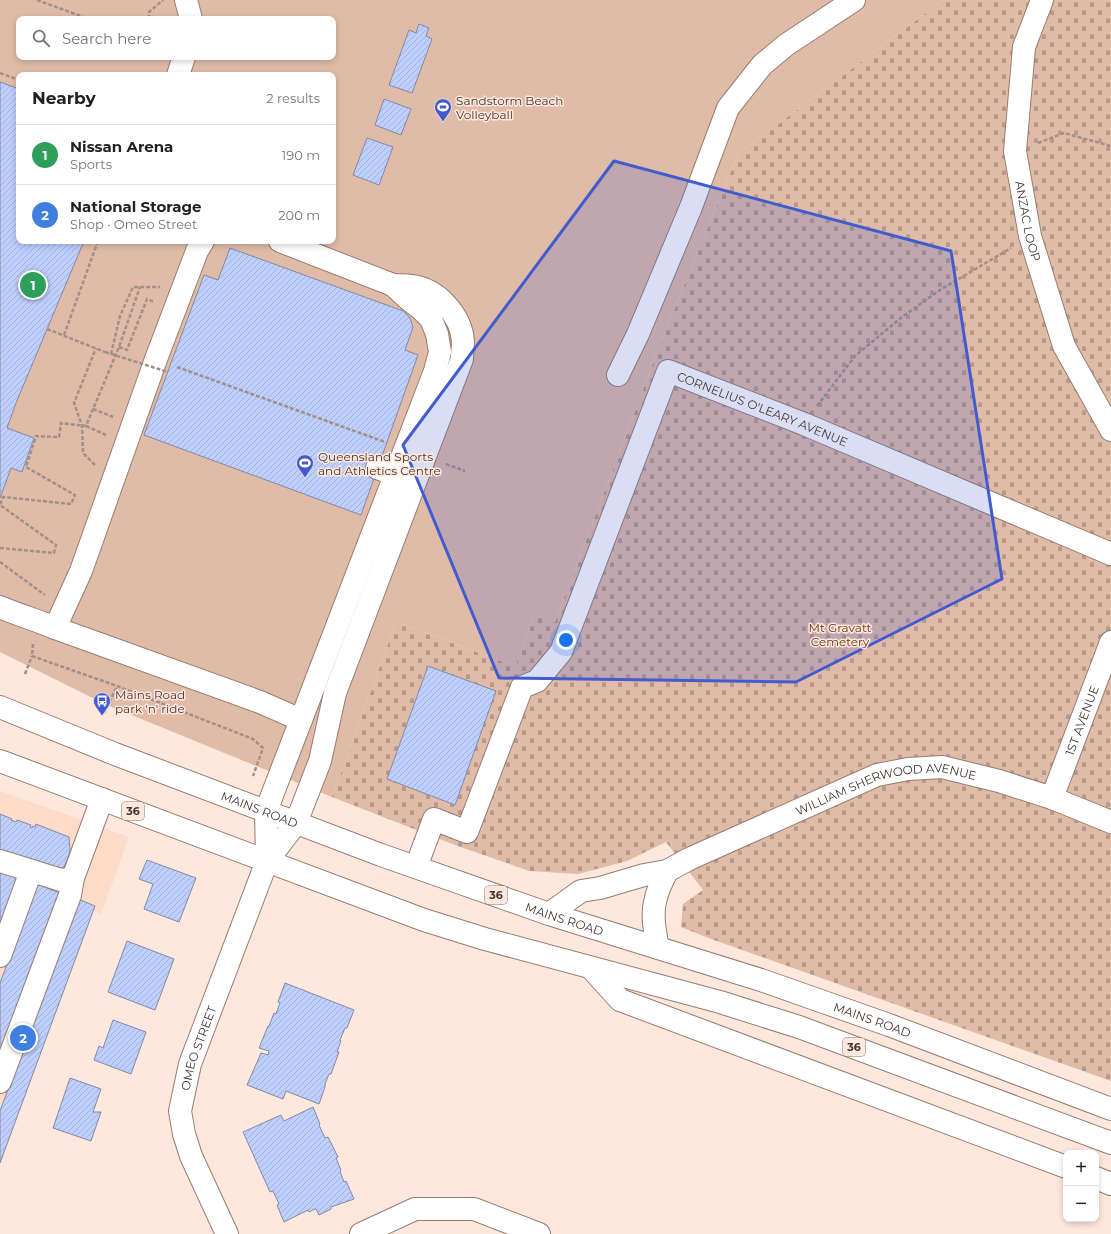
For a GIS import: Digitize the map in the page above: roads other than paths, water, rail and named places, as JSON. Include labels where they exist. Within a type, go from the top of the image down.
[{"type":"street","points":[[186,0],[190,16]]},
{"type":"street","points":[[817,24],[826,0]]},
{"type":"street","points":[[618,375],[638,334],[688,214],[728,108],[762,65],[817,24],[854,0]]},
{"type":"street","name":"ANZAC LOOP","points":[[1042,0],[1024,48],[1015,151],[1030,236],[1064,346],[1111,430]]},
{"type":"street","points":[[179,72],[183,60]]},
{"type":"street","points":[[55,628],[81,571],[162,366],[197,251],[201,244]]},
{"type":"street","points":[[267,861],[296,823],[320,761],[334,693],[396,474],[462,359],[463,340],[457,321],[446,305],[431,293],[413,286],[393,285],[288,244]]},
{"type":"street","points":[[267,861],[266,811],[396,474],[435,371],[440,352],[437,334],[431,319],[393,285]]},
{"type":"street","name":"CORNELIUS O'LEARY AVENUE","points":[[416,867],[434,819],[467,832],[522,687],[537,681],[561,652],[668,371],[804,424],[1111,554]]},
{"type":"street","points":[[0,607],[18,615],[260,702],[301,720]]},
{"type":"street","name":"1ST AVENUE","points":[[1052,798],[1111,642]]},
{"type":"street","name":"MAINS ROAD","points":[[0,707],[74,738],[416,867],[549,914],[762,980],[814,998],[1111,1108]]},
{"type":"street","name":"36","points":[[0,761],[424,920],[485,939],[720,1002],[799,1028],[1111,1143]]},
{"type":"street","name":"WILLIAM SHERWOOD AVENUE","points":[[549,914],[581,891],[600,888],[644,875],[667,871],[696,856],[877,775],[908,769],[942,767],[999,781],[1052,798],[1111,822]]},
{"type":"street","points":[[0,1082],[70,895],[73,878],[102,799]]},
{"type":"street","points":[[0,861],[61,880],[73,878]]},
{"type":"street","name":"OMEO STREET","points":[[227,1234],[191,1156],[184,1134],[180,1110],[190,1064],[267,861]]},
{"type":"street","points":[[0,956],[31,871]]},
{"type":"street","points":[[658,948],[654,928],[654,910],[656,898],[667,871]]},
{"type":"street","points":[[591,968],[620,1000],[1063,1166]]},
{"type":"street","points":[[1099,1179],[1111,1184]]},
{"type":"street","points":[[361,1234],[415,1209],[474,1209],[539,1234]]},
{"type":"place","name":"Sandstorm Beach Volleyball","points":[[443,122]]},
{"type":"place","name":"Nissan Arena","points":[[33,285]]},
{"type":"place","name":"Queensland Sports and Athletics Centre","points":[[305,478]]},
{"type":"place","name":"Mains Road park 'n' ride","points":[[102,716]]},
{"type":"place","name":"National Storage","points":[[23,1038]]},
{"type":"park label","name":"Mt Gravatt Cemetery","points":[[840,634]]}]
